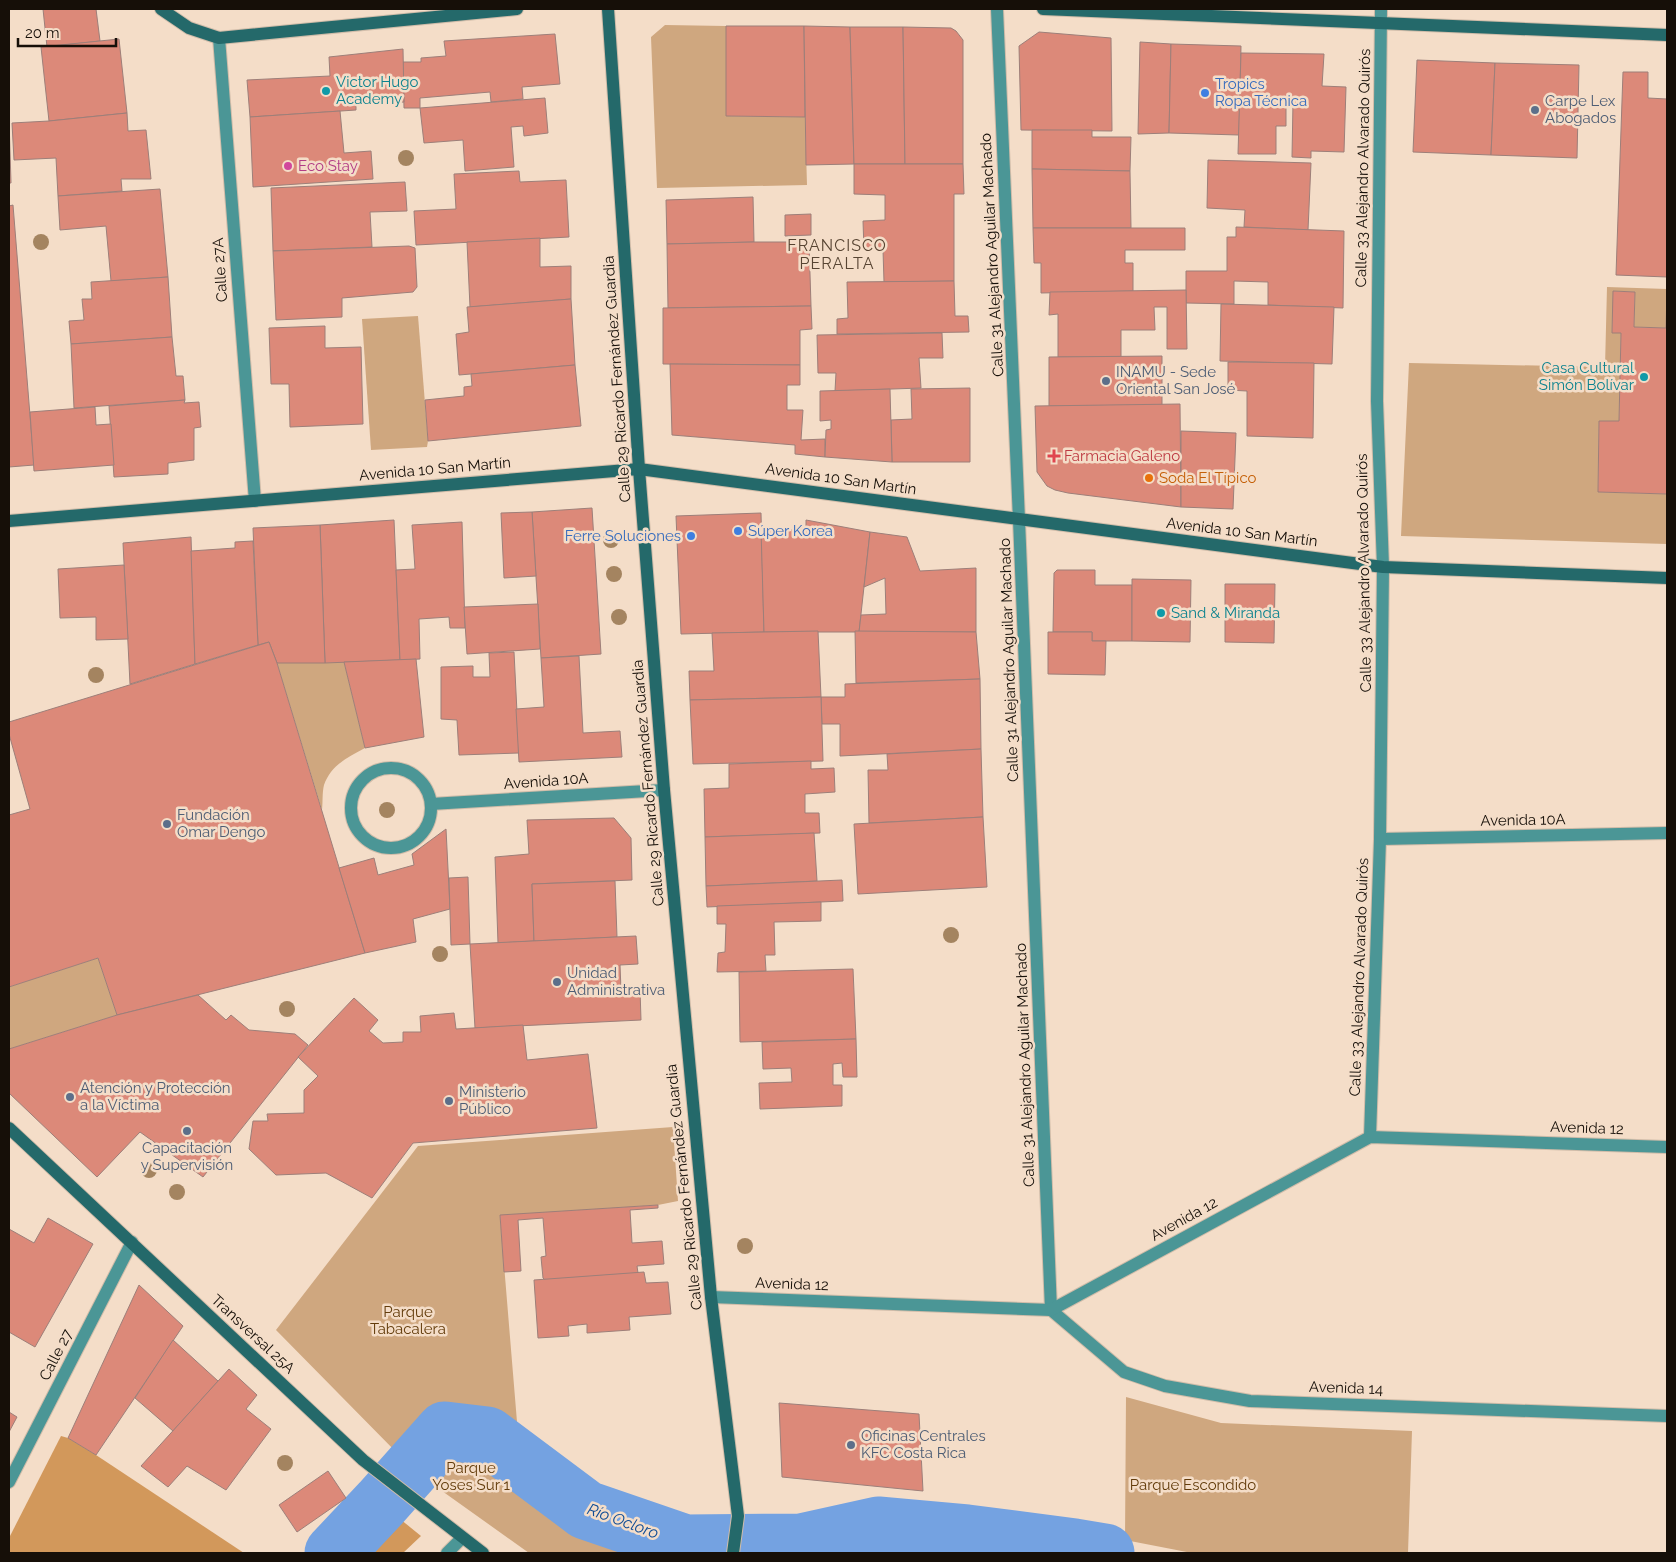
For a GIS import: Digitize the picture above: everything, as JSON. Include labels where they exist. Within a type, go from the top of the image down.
[{"type":"street","points":[[161,9],[189,28],[219,38],[517,9]]},
{"type":"street","name":"Calle 29 Ricardo Fernández Guardia","points":[[608,9],[639,469],[664,790],[711,1297],[738,1516],[733,1553]]},
{"type":"street","name":"Calle 31 Alejandro Aguilar Machado","points":[[997,9],[1020,520],[1051,1310]]},
{"type":"street","points":[[1043,9],[1667,35]]},
{"type":"street","name":"Calle 33 Alejandro Alvarado Quirós","points":[[1370,1137],[1380,839],[1383,566],[1377,401],[1381,9]]},
{"type":"street","name":"Calle 27A","points":[[219,38],[254,501]]},
{"type":"street","name":"Avenida 10 San Martín","points":[[9,521],[639,469],[1383,566],[1667,578]]},
{"type":"street","points":[[395,768],[408,772],[419,780],[427,791],[431,804],[430,817],[425,828],[417,838],[406,845],[394,847],[381,846],[369,841],[360,833],[354,823],[350,810],[352,797],[358,784],[369,775],[381,769],[395,768]]},
{"type":"street","name":"Avenida 10A","points":[[431,804],[664,790]]},
{"type":"street","name":"Avenida 10A","points":[[1380,839],[1667,833]]},
{"type":"street","name":"Transversal 25A","points":[[9,1128],[363,1460],[483,1553]]},
{"type":"street","name":"Avenida 12","points":[[711,1297],[1051,1310],[1370,1137],[1667,1147]]},
{"type":"street","name":"Calle 27","points":[[9,1482],[132,1242]]},
{"type":"street","name":"Avenida 14","points":[[1051,1310],[1124,1372],[1174,1388],[1250,1401],[1667,1416]]},
{"type":"street","points":[[447,1553],[457,1534]]},
{"type":"green space","points":[[665,25],[726,26],[726,116],[805,117],[807,185],[657,188],[651,37]]},
{"type":"green space","points":[[1607,287],[1667,289],[1666,328],[1634,327],[1635,292],[1614,291],[1612,333],[1621,333],[1619,421],[1599,421],[1598,492],[1667,494],[1667,544],[1401,536],[1409,363],[1605,367]]},
{"type":"green space","points":[[418,316],[427,447],[371,450],[362,319]]},
{"type":"green space","points":[[344,662],[365,748],[341,762],[331,772],[324,785],[322,810],[277,663]]},
{"type":"green space","points":[[98,958],[117,1015],[9,1049],[9,987]]},
{"type":"green space","name":"Parque Tabacalera","points":[[673,1127],[678,1201],[658,1205],[500,1216],[518,1434],[481,1421],[438,1415],[400,1456],[276,1330],[418,1146]]},
{"type":"green space","name":"Parque Escondido","points":[[1126,1397],[1221,1423],[1412,1431],[1408,1553],[1192,1553],[1125,1540]]},
{"type":"green space","name":"Parque Yoses Sur 1","points":[[447,1445],[476,1446],[579,1522],[685,1553],[529,1553],[421,1476]]},
{"type":"shaded area","points":[[61,1436],[68,1438],[96,1455],[244,1553],[9,1553],[9,1538]]},
{"type":"shaded area","points":[[363,1489],[421,1536],[403,1553],[308,1553]]},
{"type":"building","points":[[43,9],[96,9],[100,41],[47,47]]},
{"type":"building","points":[[726,26],[804,26],[805,117],[726,116]]},
{"type":"building","points":[[804,26],[850,27],[854,164],[806,165]]},
{"type":"building","points":[[850,27],[903,27],[905,164],[854,164]]},
{"type":"building","points":[[903,27],[951,28],[963,40],[963,164],[905,164]]},
{"type":"building","points":[[1039,32],[1111,38],[1112,131],[1021,130],[1019,46]]},
{"type":"building","points":[[555,34],[560,84],[522,87],[523,99],[491,102],[490,92],[420,98],[420,108],[404,108],[403,62],[421,62],[421,58],[446,56],[444,41]]},
{"type":"building","points":[[119,39],[127,113],[49,121],[41,47]]},
{"type":"building","points":[[1140,42],[1171,44],[1169,133],[1138,134]]},
{"type":"building","name":"Tropics Ropa Técnica","points":[[1171,44],[1241,46],[1239,135],[1169,133]]},
{"type":"building","name":"Victor Hugo Academy","points":[[403,49],[404,102],[356,104],[356,110],[250,117],[247,80],[330,76],[329,57]]},
{"type":"building","points":[[1241,53],[1324,54],[1322,86],[1346,87],[1344,152],[1311,151],[1311,158],[1292,157],[1293,102],[1286,103],[1286,126],[1276,126],[1276,154],[1238,154]]},
{"type":"building","points":[[1417,60],[1495,63],[1491,155],[1413,152]]},
{"type":"building","name":"Carpe Lex Abogados","points":[[1495,63],[1579,65],[1577,158],[1491,155]]},
{"type":"building","points":[[1623,72],[1648,72],[1648,98],[1667,99],[1667,277],[1616,275]]},
{"type":"building","points":[[545,98],[548,133],[524,136],[523,126],[511,127],[514,167],[465,171],[463,140],[424,143],[420,108]]},
{"type":"building","points":[[340,111],[344,153],[371,151],[373,179],[253,187],[250,117]]},
{"type":"building","points":[[127,113],[128,131],[146,130],[151,179],[121,179],[122,191],[58,196],[56,158],[14,160],[12,123]]},
{"type":"building","points":[[9,120],[11,183],[9,183]]},
{"type":"building","points":[[1032,130],[1092,130],[1092,137],[1131,137],[1130,171],[1032,169]]},
{"type":"building","points":[[1208,160],[1311,163],[1308,230],[1244,227],[1245,210],[1207,208]]},
{"type":"building","points":[[854,164],[963,164],[964,194],[954,194],[954,281],[884,282],[883,250],[864,250],[863,221],[885,220],[885,195],[854,194]]},
{"type":"building","points":[[1032,169],[1130,171],[1131,228],[1033,228]]},
{"type":"building","points":[[519,171],[520,182],[566,180],[569,237],[416,245],[414,211],[456,209],[454,174]]},
{"type":"building","points":[[405,182],[407,211],[370,212],[372,247],[273,251],[271,188]]},
{"type":"building","points":[[160,189],[168,277],[111,281],[106,226],[60,230],[58,196]]},
{"type":"building","points":[[753,197],[754,242],[667,244],[666,200]]},
{"type":"building","points":[[13,205],[34,465],[9,467],[9,206]]},
{"type":"building","points":[[811,214],[811,235],[785,236],[785,215]]},
{"type":"building","points":[[1236,227],[1344,231],[1343,308],[1268,305],[1268,282],[1234,281],[1234,304],[1186,303],[1186,271],[1227,271],[1227,237],[1236,237]]},
{"type":"building","points":[[1033,228],[1185,228],[1185,250],[1125,250],[1125,263],[1133,263],[1133,291],[1041,293],[1041,263],[1034,263]]},
{"type":"building","points":[[540,238],[540,267],[571,266],[571,299],[470,307],[467,242]]},
{"type":"building","points":[[809,242],[811,306],[668,308],[667,244]]},
{"type":"building","points":[[409,246],[415,248],[417,287],[413,292],[342,298],[342,317],[276,320],[273,251]]},
{"type":"building","points":[[168,277],[172,337],[71,344],[69,321],[84,320],[82,299],[92,299],[91,282]]},
{"type":"building","points":[[954,281],[955,316],[968,316],[969,332],[837,334],[837,319],[848,318],[847,282]]},
{"type":"building","points":[[1186,290],[1187,349],[1167,349],[1167,307],[1154,307],[1155,330],[1121,330],[1121,357],[1058,357],[1058,314],[1049,315],[1050,292]]},
{"type":"building","name":"Casa Cultural Simón Bolívar","points":[[1613,291],[1635,292],[1634,327],[1666,328],[1667,293],[1667,494],[1598,492],[1599,421],[1619,421],[1621,333],[1612,333]]},
{"type":"building","points":[[571,299],[575,365],[459,375],[456,334],[469,332],[467,307]]},
{"type":"building","points":[[1221,304],[1334,307],[1332,364],[1220,361]]},
{"type":"building","points":[[811,306],[812,329],[800,330],[800,365],[663,364],[663,308]]},
{"type":"building","points":[[325,326],[325,348],[361,347],[363,424],[290,427],[289,384],[271,384],[269,328]]},
{"type":"building","points":[[942,333],[943,358],[919,358],[921,388],[835,391],[836,373],[818,373],[817,335]]},
{"type":"building","points":[[172,337],[176,376],[183,376],[185,400],[74,408],[71,344]]},
{"type":"building","name":"INAMU - Sede Oriental San José","points":[[1162,356],[1162,405],[1049,406],[1049,357]]},
{"type":"building","points":[[1228,362],[1314,363],[1313,438],[1247,436],[1247,391],[1228,390]]},
{"type":"building","points":[[670,364],[800,365],[800,385],[787,385],[787,410],[803,410],[801,440],[825,439],[825,457],[795,454],[795,445],[672,435]]},
{"type":"building","points":[[575,365],[581,426],[428,441],[425,400],[464,396],[464,387],[472,386],[471,374]]},
{"type":"building","points":[[970,388],[970,462],[892,462],[891,420],[912,419],[911,389]]},
{"type":"building","points":[[890,389],[892,462],[825,457],[826,430],[831,429],[831,420],[820,421],[820,391]]},
{"type":"building","points":[[185,400],[184,403],[199,402],[201,427],[194,428],[194,460],[168,463],[168,474],[114,477],[109,406]]},
{"type":"building","points":[[1180,404],[1181,507],[1055,490],[1047,486],[1037,472],[1035,406]]},
{"type":"building","points":[[95,407],[96,425],[111,424],[114,465],[34,471],[30,412]]},
{"type":"building","points":[[1181,431],[1236,433],[1233,509],[1181,507]]},
{"type":"building","points":[[592,508],[601,654],[541,658],[532,512]]},
{"type":"building","points":[[532,512],[536,576],[504,578],[501,513]]},
{"type":"building","points":[[761,513],[764,632],[681,634],[676,516]]},
{"type":"building","points":[[394,520],[400,660],[325,663],[320,525]]},
{"type":"building","points":[[806,520],[870,532],[859,632],[764,632],[761,529],[806,530]]},
{"type":"building","points":[[462,522],[465,628],[450,628],[449,617],[419,619],[420,659],[400,660],[396,570],[415,569],[412,525]]},
{"type":"building","points":[[320,525],[325,663],[277,663],[269,642],[258,645],[253,528]]},
{"type":"building","points":[[870,532],[907,537],[920,571],[976,568],[976,632],[859,632],[861,615],[886,614],[885,578],[864,587]]},
{"type":"building","points":[[191,537],[195,664],[130,684],[123,543]]},
{"type":"building","points":[[253,541],[258,645],[195,664],[191,551],[235,548],[235,542]]},
{"type":"building","points":[[124,565],[128,639],[96,640],[96,617],[60,618],[58,569]]},
{"type":"building","points":[[1057,570],[1095,570],[1095,585],[1132,585],[1132,641],[1092,641],[1092,632],[1053,632],[1054,573]]},
{"type":"building","name":"Sand & Miranda","points":[[1132,579],[1191,580],[1190,642],[1132,641]]},
{"type":"building","points":[[1225,584],[1275,584],[1274,643],[1225,642]]},
{"type":"building","points":[[538,604],[540,649],[467,654],[464,607]]},
{"type":"building","points":[[818,631],[821,697],[690,700],[689,671],[714,671],[712,633]]},
{"type":"building","points":[[855,631],[976,632],[980,679],[856,683]]},
{"type":"building","points":[[1048,632],[1092,632],[1092,641],[1106,641],[1105,675],[1048,674]]},
{"type":"building","name":"Fundación Omar Dengo","points":[[269,642],[365,953],[117,1015],[98,958],[9,987],[9,815],[30,809],[9,734],[9,722]]},
{"type":"building","points":[[514,652],[519,753],[459,755],[457,720],[441,719],[441,667],[473,666],[473,677],[490,677],[489,653]]},
{"type":"building","points":[[579,656],[583,733],[620,731],[622,757],[519,762],[516,709],[544,707],[541,658]]},
{"type":"building","points":[[416,659],[424,737],[365,748],[344,662]]},
{"type":"building","points":[[980,679],[981,749],[840,756],[840,724],[822,724],[821,697],[845,697],[845,684]]},
{"type":"building","points":[[821,697],[823,761],[693,764],[690,700]]},
{"type":"building","points":[[981,749],[983,817],[869,823],[868,770],[888,770],[887,754]]},
{"type":"building","points":[[811,761],[811,769],[834,768],[835,792],[805,794],[805,813],[819,813],[820,833],[705,837],[704,789],[729,788],[729,764]]},
{"type":"building","points":[[983,817],[987,887],[858,894],[854,824]]},
{"type":"building","points":[[614,818],[631,838],[632,880],[532,884],[534,941],[498,943],[495,857],[529,854],[527,820]]},
{"type":"building","points":[[446,829],[450,909],[413,919],[416,942],[365,953],[339,868],[374,858],[378,875],[414,865],[412,854]]},
{"type":"building","points":[[814,833],[817,881],[706,886],[705,837]]},
{"type":"building","points":[[468,877],[470,944],[451,945],[449,878]]},
{"type":"building","points":[[842,880],[843,901],[707,907],[706,886]]},
{"type":"building","points":[[615,881],[617,937],[534,941],[532,884]]},
{"type":"building","points":[[821,902],[821,921],[774,922],[775,955],[765,955],[766,971],[717,972],[718,953],[725,952],[726,924],[717,924],[717,906]]},
{"type":"building","points":[[636,936],[638,964],[620,965],[621,990],[640,989],[641,1020],[475,1028],[470,944]]},
{"type":"building","points":[[853,969],[856,1039],[740,1042],[739,972]]},
{"type":"building","points":[[198,995],[226,1020],[231,1015],[249,1030],[295,1034],[308,1045],[203,1177],[140,1132],[97,1177],[9,1093],[9,1049],[117,1015]]},
{"type":"building","name":"Ministerio Público","points":[[354,998],[378,1020],[369,1031],[383,1043],[403,1042],[403,1032],[421,1032],[420,1016],[454,1013],[456,1029],[523,1025],[527,1060],[588,1054],[597,1128],[413,1143],[372,1198],[326,1173],[276,1175],[249,1149],[253,1121],[268,1121],[267,1114],[304,1113],[304,1090],[318,1076],[298,1057]]},
{"type":"building","points":[[856,1039],[857,1077],[843,1077],[842,1063],[833,1064],[833,1085],[842,1085],[842,1106],[760,1109],[759,1083],[792,1082],[791,1068],[763,1069],[762,1042]]},
{"type":"building","points":[[658,1205],[658,1208],[630,1210],[632,1243],[662,1241],[664,1264],[637,1266],[638,1273],[545,1280],[543,1278],[541,1257],[546,1256],[543,1218],[518,1220],[521,1271],[504,1272],[500,1215]]},
{"type":"building","points":[[48,1218],[93,1244],[35,1347],[9,1332],[9,1229],[34,1243]]},
{"type":"building","points":[[644,1272],[646,1283],[668,1282],[671,1314],[629,1317],[630,1330],[587,1333],[587,1324],[568,1326],[569,1336],[538,1338],[534,1280]]},
{"type":"building","points":[[139,1285],[183,1326],[96,1455],[68,1438]]},
{"type":"building","points":[[173,1340],[218,1381],[173,1431],[135,1398]]},
{"type":"building","points":[[229,1369],[257,1395],[246,1409],[271,1429],[226,1490],[187,1466],[168,1487],[141,1466]]},
{"type":"building","name":"Oficinas Centrales KFC Costa Rica","points":[[779,1403],[919,1414],[923,1491],[782,1477]]},
{"type":"building","points":[[9,1412],[17,1417],[9,1432]]},
{"type":"building","points":[[328,1471],[346,1498],[297,1532],[279,1505]]},
{"type":"waterway","name":"Río Ocloro","points":[[334,1553],[445,1431],[487,1436],[586,1510],[685,1544],[801,1543],[878,1526],[967,1534],[1105,1553]]},
{"type":"place","name":"Victor Hugo Academy","points":[[326,91]]},
{"type":"place","name":"Tropics Ropa Técnica","points":[[1205,93]]},
{"type":"place","name":"Carpe Lex Abogados","points":[[1535,110]]},
{"type":"place","name":"Eco Stay","points":[[288,166]]},
{"type":"place","name":"Casa Cultural Simón Bolívar","points":[[1644,377]]},
{"type":"place","name":"INAMU - Sede Oriental San José","points":[[1106,381]]},
{"type":"place","name":"Farmacia Galeno","points":[[1054,456]]},
{"type":"place","name":"Soda El Típico","points":[[1149,478]]},
{"type":"place","name":"Súper Korea","points":[[738,531]]},
{"type":"place","name":"Ferre Soluciones","points":[[691,536]]},
{"type":"place","name":"Sand & Miranda","points":[[1161,613]]},
{"type":"place","name":"Fundación Omar Dengo","points":[[167,824]]},
{"type":"place","name":"Unidad Administrativa","points":[[557,982]]},
{"type":"place","name":"Atención y Protección a la Víctima","points":[[70,1097]]},
{"type":"place","name":"Ministerio Público","points":[[449,1101]]},
{"type":"place","name":"Capacitación y Supervisión","points":[[187,1131]]},
{"type":"place","name":"Oficinas Centrales KFC Costa Rica","points":[[851,1445]]},
{"type":"district","name":"FRANCISCO PERALTA","points":[[837,254]]}]
